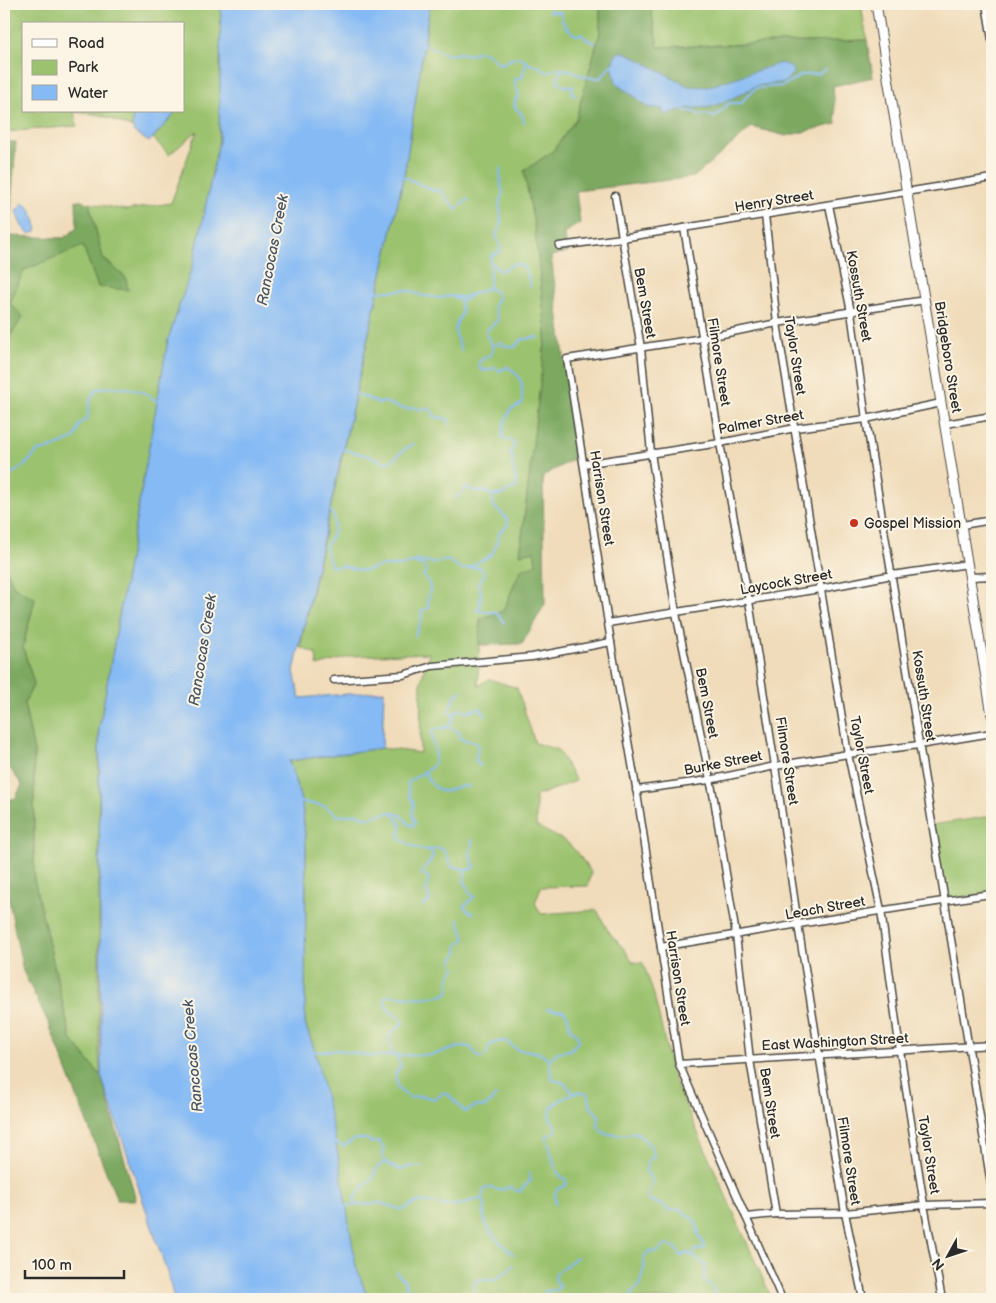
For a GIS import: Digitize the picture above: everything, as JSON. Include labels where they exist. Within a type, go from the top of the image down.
[{"type":"main road","name":"Bridgeboro Street","points":[[876,4],[992,715]]},
{"type":"street","points":[[986,4],[992,40]]},
{"type":"street","name":"Henry Street","points":[[559,246],[829,206],[992,178]]},
{"type":"street","name":"Bem Street","points":[[616,196],[641,348],[651,453],[676,613],[714,799],[736,935],[750,1060],[776,1214]]},
{"type":"street","name":"Kossuth Street","points":[[829,206],[851,312],[866,419],[992,1190]]},
{"type":"street","name":"Taylor Street","points":[[765,215],[777,324],[820,589],[848,754],[881,910],[900,1051],[924,1205],[942,1299]]},
{"type":"street","name":"Filmore Street","points":[[684,228],[776,766],[798,925],[845,1213],[863,1299]]},
{"type":"street","points":[[641,348],[925,300]]},
{"type":"street","name":"Harrison Street","points":[[641,348],[568,359],[608,624],[679,1064],[782,1299]]},
{"type":"street","name":"Palmer Street","points":[[584,464],[720,443],[795,428],[866,419],[942,403]]},
{"type":"street","points":[[945,424],[992,416]]},
{"type":"street","points":[[962,525],[992,520]]},
{"type":"street","name":"Laycock Street","points":[[608,624],[820,589],[892,575],[968,564]]},
{"type":"street","points":[[970,577],[992,576]]},
{"type":"street","points":[[334,680],[403,674],[432,666],[532,657],[611,642]]},
{"type":"street","name":"Burke Street","points":[[636,790],[709,780],[848,754],[919,746],[992,733]]},
{"type":"street","name":"Leach Street","points":[[661,947],[881,910],[992,894]]},
{"type":"street","name":"East Washington Street","points":[[679,1064],[992,1045]]},
{"type":"street","points":[[746,1217],[776,1214],[845,1213],[924,1205],[992,1203]]},
{"type":"green space","points":[[4,4],[221,4],[219,141],[194,261],[168,340],[99,729],[99,1054],[101,1076],[71,1039],[34,879],[34,752],[24,703],[34,684],[23,647],[35,599],[14,587],[4,563],[4,345],[22,318],[10,303],[24,270],[83,245],[98,287],[126,278],[103,258],[89,203],[126,210],[171,203],[197,131],[169,155],[153,138],[175,112],[185,112],[185,22],[22,22],[22,112],[74,112],[77,126],[4,132]]},
{"type":"green space","points":[[430,4],[600,4],[600,32],[576,119],[553,151],[524,171],[535,230],[546,334],[520,554],[535,551],[536,565],[521,569],[503,611],[480,620],[478,686],[489,679],[517,688],[535,743],[558,750],[576,781],[536,796],[536,826],[567,842],[579,855],[591,872],[588,886],[541,887],[535,903],[541,914],[597,910],[608,931],[633,962],[643,963],[654,995],[673,1077],[772,1299],[368,1299],[356,1266],[315,1052],[305,1024],[306,845],[302,803],[289,761],[382,748],[420,753],[421,681],[429,653],[352,656],[317,666],[316,654],[300,647],[405,170]]},
{"type":"green space","points":[[600,4],[650,4],[658,47],[867,40],[873,77],[833,86],[836,124],[786,136],[752,127],[694,177],[576,191],[580,223],[564,233],[568,252],[551,256],[577,457],[543,476],[545,604],[522,644],[479,645],[480,619],[503,611],[521,569],[536,565],[534,551],[520,554],[546,334],[535,230],[524,171],[553,151],[576,119],[600,32]]},
{"type":"green space","points":[[650,4],[861,4],[867,40],[657,47]]},
{"type":"green space","points":[[74,112],[134,112],[133,128],[101,115]]},
{"type":"green space","points":[[4,142],[16,142],[9,236],[64,238],[77,228],[76,200],[89,203],[103,258],[126,278],[128,290],[98,287],[83,246],[24,270],[10,303],[23,317],[4,345]]},
{"type":"green space","points":[[4,563],[14,587],[35,598],[23,647],[34,684],[24,703],[34,752],[34,879],[71,1039],[101,1076],[136,1200],[117,1200],[48,1022],[23,971],[4,876],[4,799],[15,799],[22,785],[4,760]]},
{"type":"green space","points":[[992,816],[992,894],[945,900],[932,825]]},
{"type":"water","name":"Rancocas Creek","points":[[221,4],[430,4],[405,170],[294,671],[300,698],[384,691],[382,748],[289,761],[302,803],[306,845],[305,1024],[315,1051],[336,1142],[356,1266],[368,1299],[174,1299],[169,1278],[101,1076],[99,729],[168,340],[194,261],[219,141]]},
{"type":"water","points":[[619,52],[625,52],[688,86],[707,87],[781,63],[789,66],[793,73],[785,82],[756,86],[711,107],[683,109],[665,115],[662,109],[646,107],[616,82],[612,64]]},
{"type":"water","points":[[134,112],[175,112],[149,142],[134,132],[132,126]]},
{"type":"water","points":[[23,203],[26,204],[32,213],[37,228],[31,234],[23,228],[16,211]]},
{"type":"waterway","points":[[550,4],[550,12],[561,12],[563,22],[575,35],[581,34],[586,39],[595,43]]},
{"type":"waterway","points":[[423,44],[448,55],[486,53],[500,64],[519,57],[530,65],[537,65],[547,73],[556,68],[568,69],[579,75],[592,78],[601,78],[610,66],[613,65]]},
{"type":"waterway","points":[[524,122],[522,115],[515,107],[515,100],[519,97],[514,80],[522,77],[526,64],[525,61]]},
{"type":"waterway","points":[[560,69],[561,72],[557,80],[563,86],[573,86],[572,93],[576,96]]},
{"type":"waterway","points":[[683,108],[700,116],[705,114],[715,117],[729,103],[742,103],[756,88],[782,86],[802,75],[818,74],[826,69]]},
{"type":"waterway","points":[[489,288],[491,256],[498,253],[501,248],[496,235],[501,223],[500,204],[503,194],[500,168]]},
{"type":"waterway","points":[[402,176],[435,191],[441,190],[457,209],[468,199]]},
{"type":"waterway","points":[[492,263],[500,271],[511,265],[519,264],[524,268],[528,276],[530,287]]},
{"type":"waterway","points":[[489,288],[496,292],[498,298],[494,306],[498,320],[488,329],[486,334],[493,347]]},
{"type":"waterway","points":[[377,292],[406,290],[424,296],[441,298],[449,296],[464,297],[489,288]]},
{"type":"waterway","points":[[453,297],[463,301],[473,294]]},
{"type":"waterway","points":[[460,300],[462,313],[456,324],[455,331],[461,350]]},
{"type":"waterway","points":[[455,497],[459,496],[466,487],[474,491],[485,491],[493,495],[500,495],[517,486],[512,463],[514,457],[509,454],[515,444],[511,440],[504,439],[502,435],[504,424],[511,409],[522,403],[521,382],[517,374],[508,367],[499,371],[495,368],[483,371],[480,368],[479,362],[492,354],[493,347],[500,342],[505,346],[515,347],[521,340],[538,338]]},
{"type":"waterway","points":[[4,479],[25,465],[38,451],[74,438],[79,425],[87,419],[91,397],[97,389],[115,387],[133,389],[147,394],[158,402]]},
{"type":"waterway","points":[[354,393],[379,403],[385,402],[400,408],[409,409],[414,407],[418,410],[424,408],[431,410],[435,417],[448,419],[450,425]]},
{"type":"waterway","points":[[343,449],[387,463],[414,444]]},
{"type":"waterway","points":[[470,567],[491,555],[500,532],[508,525],[505,516],[494,506],[493,495]]},
{"type":"waterway","points":[[330,511],[334,516],[334,532],[326,546],[326,552],[331,566],[343,566],[364,571],[380,566],[401,566],[416,561],[435,563],[447,560],[462,569],[480,567],[485,574],[478,583],[481,593],[480,605],[476,610],[496,612],[504,622]]},
{"type":"waterway","points":[[409,563],[421,564],[425,567],[426,571],[423,575],[430,586],[429,607],[421,611],[422,618],[415,636]]},
{"type":"waterway","points":[[453,715],[449,712],[454,697],[462,691]]},
{"type":"waterway","points":[[445,727],[452,723],[454,715],[459,709],[466,712],[480,708],[485,715]]},
{"type":"waterway","points":[[300,802],[325,806],[338,816],[356,814],[367,818],[390,812],[400,815],[413,826],[415,823],[412,812],[414,804],[409,794],[408,783],[428,770],[434,763],[432,731],[450,728],[460,733],[460,739],[477,743],[478,748],[475,760],[481,766]]},
{"type":"waterway","points":[[425,771],[429,781],[443,792],[461,786],[469,787]]},
{"type":"waterway","points":[[393,813],[401,825],[399,838],[411,846],[425,850],[441,848],[452,867],[462,868],[465,871]]},
{"type":"waterway","points":[[472,840],[469,853],[475,867],[465,871],[464,881],[474,897],[464,906],[474,914]]},
{"type":"waterway","points":[[423,906],[430,900],[426,891],[429,878],[421,872],[432,858],[433,855],[430,850]]},
{"type":"waterway","points":[[393,1055],[389,1038],[393,1031],[403,1022],[388,1009],[385,997],[388,995],[435,997],[448,993],[450,975],[455,969],[452,961],[458,952],[457,945],[465,939],[458,919]]},
{"type":"waterway","points":[[547,1009],[564,1011],[568,1017],[570,1029],[577,1034],[579,1041],[570,1050],[558,1052],[549,1060]]},
{"type":"waterway","points":[[313,1052],[338,1050],[370,1056],[431,1055],[464,1046],[470,1047],[481,1058],[486,1055],[490,1045],[506,1041],[518,1050],[532,1051],[544,1055],[550,1062],[551,1079],[564,1083],[574,1093]]},
{"type":"waterway","points":[[396,1055],[401,1066],[395,1074],[398,1089],[410,1098],[422,1096],[436,1099],[443,1093],[449,1095],[465,1112],[476,1106],[485,1107],[496,1096]]},
{"type":"waterway","points":[[555,1204],[555,1193],[567,1183],[555,1167],[546,1138],[557,1128],[549,1117],[552,1107],[560,1101],[575,1093],[585,1093],[589,1095],[590,1106],[599,1116],[598,1128],[606,1134],[624,1135],[636,1132],[650,1145],[654,1156],[647,1162],[646,1171],[653,1182],[647,1199],[662,1205],[669,1211],[680,1209],[694,1220],[698,1228],[698,1234],[705,1247],[694,1250],[692,1256]]},
{"type":"waterway","points":[[334,1142],[344,1146],[355,1139],[367,1139],[372,1143],[379,1141],[384,1149],[382,1157],[385,1162],[401,1170],[412,1166],[422,1167]]},
{"type":"waterway","points":[[355,1204],[354,1198],[372,1180],[377,1168],[386,1163]]},
{"type":"waterway","points":[[513,1254],[494,1236],[487,1226],[484,1215],[485,1203],[482,1199],[484,1190],[488,1187],[499,1190],[510,1187],[519,1192],[531,1180],[530,1172]]},
{"type":"waterway","points":[[346,1206],[381,1203],[402,1210],[420,1201],[447,1206],[482,1199]]},
{"type":"waterway","points":[[629,1299],[634,1290],[639,1286],[645,1264],[643,1258],[649,1251],[657,1252],[667,1244],[675,1248],[681,1256],[688,1253],[706,1266],[703,1280],[713,1287],[716,1299]]},
{"type":"waterway","points":[[545,1299],[545,1291],[556,1290],[560,1287],[555,1279],[556,1273],[577,1257]]},
{"type":"waterway","points":[[465,1299],[474,1294],[474,1283],[476,1281],[483,1279],[493,1281],[508,1271],[513,1265]]},
{"type":"waterway","points":[[396,1272],[406,1282],[405,1285],[410,1291],[412,1299]]},
{"type":"place","name":"Gospel Mission","points":[[854,523]]}]
